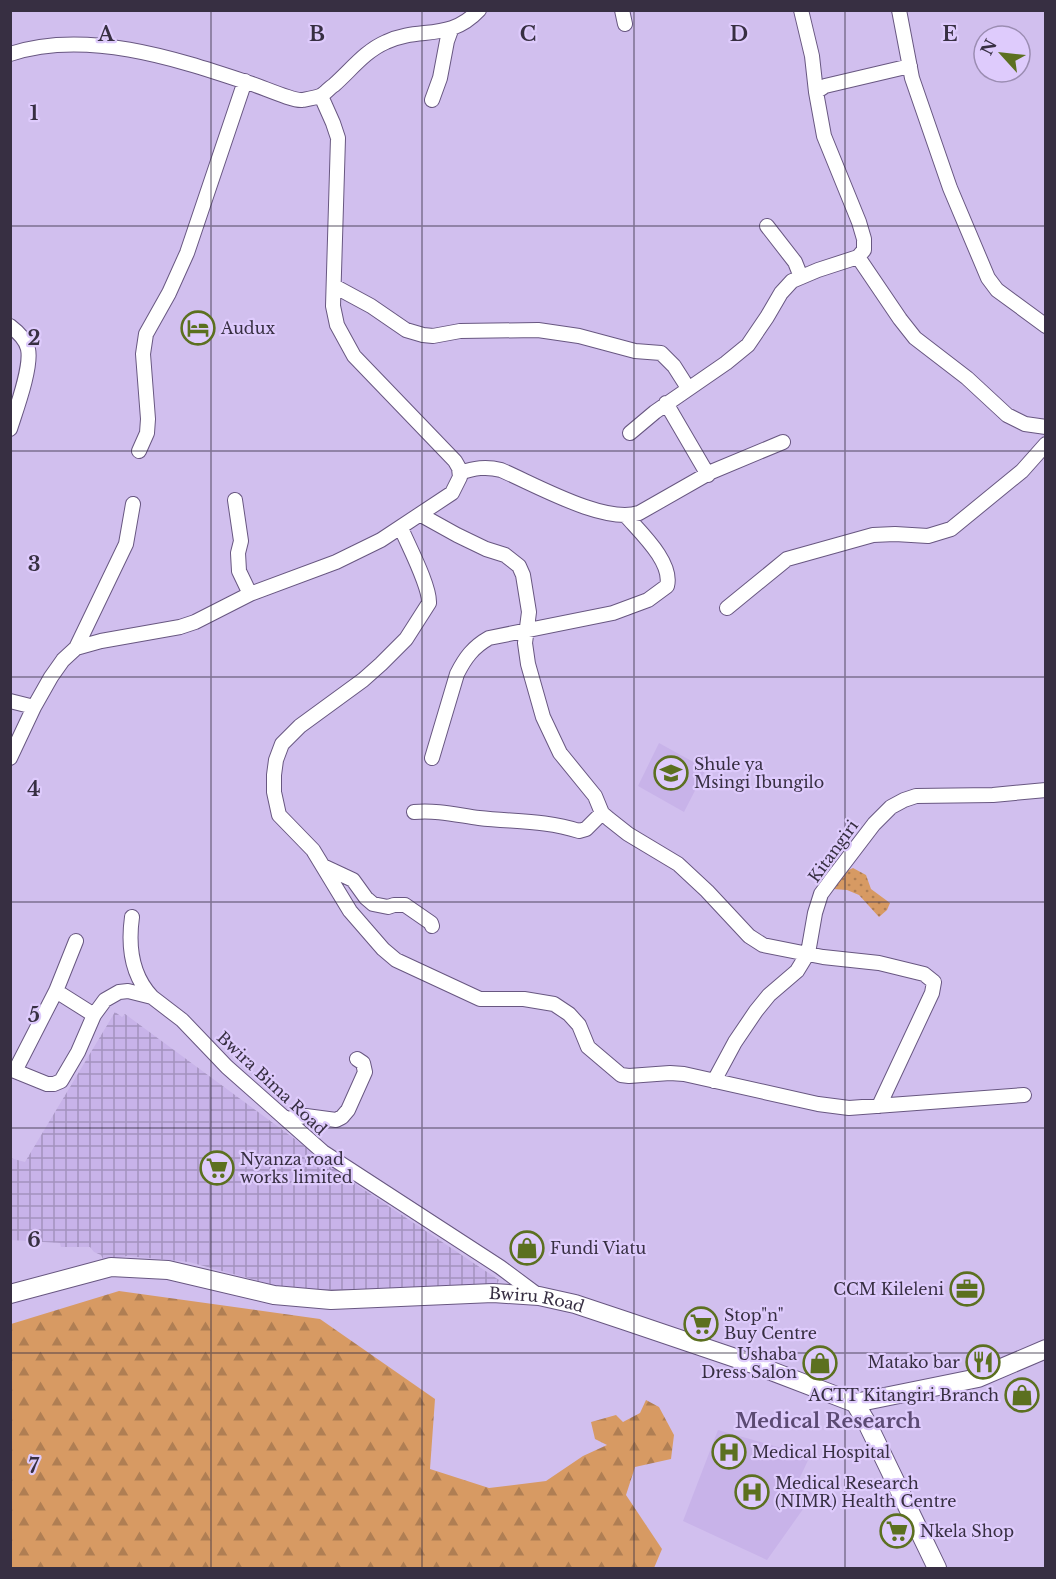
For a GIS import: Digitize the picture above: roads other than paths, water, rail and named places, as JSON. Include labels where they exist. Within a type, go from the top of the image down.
[{"type":"main road","name":"Bwiru Road","points":[[10,1294],[111,1267],[168,1270],[274,1295],[331,1300],[493,1293],[539,1296],[606,1314],[753,1364],[855,1403]]},
{"type":"main road","points":[[938,1569],[855,1403],[978,1378],[1046,1349]]},
{"type":"street","points":[[10,54],[40,47],[74,44],[137,51],[245,81],[298,100],[321,96],[373,49],[387,41],[451,30],[460,26],[478,10]]},
{"type":"street","points":[[630,433],[666,403],[726,363],[747,345],[781,293],[792,281],[858,257],[864,250],[864,239],[824,136],[812,56],[801,10]]},
{"type":"street","points":[[899,10],[910,66],[950,188],[988,278],[997,290],[1046,326]]},
{"type":"street","points":[[432,100],[440,78],[451,30]]},
{"type":"street","points":[[816,92],[825,86],[910,66]]},
{"type":"street","points":[[140,451],[147,433],[148,419],[143,354],[146,334],[169,293],[187,253],[245,81]]},
{"type":"street","points":[[76,648],[195,622],[250,594],[336,562],[381,540],[421,515],[457,487],[460,473],[455,461],[354,356],[337,324],[333,306],[338,138],[321,96]]},
{"type":"street","points":[[768,226],[795,262],[801,277]]},
{"type":"street","points":[[858,257],[915,338],[967,378],[1006,415],[1025,424],[1046,427]]},
{"type":"street","points":[[334,286],[371,306],[406,330],[423,334],[433,336],[460,331],[538,330],[579,336],[635,351],[661,353],[674,366],[688,388]]},
{"type":"street","points":[[10,326],[19,333],[28,350],[25,377],[10,429]]},
{"type":"street","points":[[666,403],[708,475]]},
{"type":"street","points":[[460,473],[474,468],[491,468],[605,513],[627,516],[639,513],[708,475],[783,442]]},
{"type":"street","points":[[727,608],[787,559],[873,535],[928,536],[951,529],[1022,471],[1046,444]]},
{"type":"street","points":[[235,500],[241,541],[238,554],[239,571],[250,594]]},
{"type":"street","points":[[10,758],[34,707],[63,660],[76,648],[126,544],[133,504]]},
{"type":"street","points":[[421,515],[458,536],[505,555],[519,566],[523,575],[529,612],[525,644],[531,677],[550,734],[560,753],[595,796],[602,813],[628,834],[663,853],[686,871],[749,936],[763,945],[879,963],[924,974],[934,982],[932,993],[879,1106]]},
{"type":"street","points":[[432,758],[457,674],[475,648],[489,638],[613,613],[648,600],[667,586],[669,578],[666,566],[627,516]]},
{"type":"street","points":[[401,528],[425,584],[429,603],[416,626],[394,652],[363,680],[288,737],[278,750],[274,792],[279,815],[313,850],[350,911],[383,950],[396,960],[480,999],[525,999],[554,1004],[569,1014],[579,1025],[588,1047],[621,1075],[670,1073],[818,1104],[849,1108],[1024,1095]]},
{"type":"street","points":[[10,701],[34,707]]},
{"type":"street","name":"Kitangiri","points":[[714,1081],[735,1042],[756,1011],[769,995],[797,971],[808,953],[815,913],[822,894],[857,845],[891,807],[916,796],[993,795],[1046,790]]},
{"type":"street","points":[[414,812],[434,811],[481,818],[537,821],[579,831],[586,829],[602,813]]},
{"type":"street","points":[[323,866],[353,880],[373,904],[388,907],[394,904],[405,905],[431,922],[432,926]]},
{"type":"street","points":[[132,917],[131,947],[136,975],[140,984],[152,997]]},
{"type":"street","points":[[13,1070],[56,991],[76,941]]},
{"type":"street","points":[[56,991],[94,1015]]},
{"type":"street","name":"Bwira Bima Road","points":[[13,1070],[47,1084],[61,1081],[78,1052],[94,1015],[105,1000],[119,992],[128,991],[152,997],[182,1020],[227,1066],[323,1152],[500,1267],[539,1296]]},
{"type":"street","points":[[286,1119],[306,1116],[336,1120],[342,1117],[348,1110],[364,1072],[363,1063],[357,1059]]},
{"type":"place","name":"Audux","points":[[198,328]]},
{"type":"place","name":"Shule ya Msingi Ibungilo","points":[[671,773]]},
{"type":"place","name":"Nyanza road works limited","points":[[217,1168]]},
{"type":"place","name":"Fundi Viatu","points":[[527,1248]]},
{"type":"place","name":"CCM Kileleni","points":[[967,1289]]},
{"type":"place","name":"Stop\"n\" Buy Centre","points":[[701,1324]]},
{"type":"place","name":"Matako bar","points":[[983,1362]]},
{"type":"place","name":"Ushaba Dress Salon","points":[[820,1363]]},
{"type":"place","name":"ACTT Kitangiri Branch","points":[[1022,1395]]},
{"type":"place","name":"Medical Hospital","points":[[729,1452]]},
{"type":"place","name":"Medical Research (NIMR) Health Centre","points":[[752,1492]]},
{"type":"place","name":"Nkela Shop","points":[[897,1531]]},
{"type":"district","name":"Medical Research","points":[[828,1421]]}]
